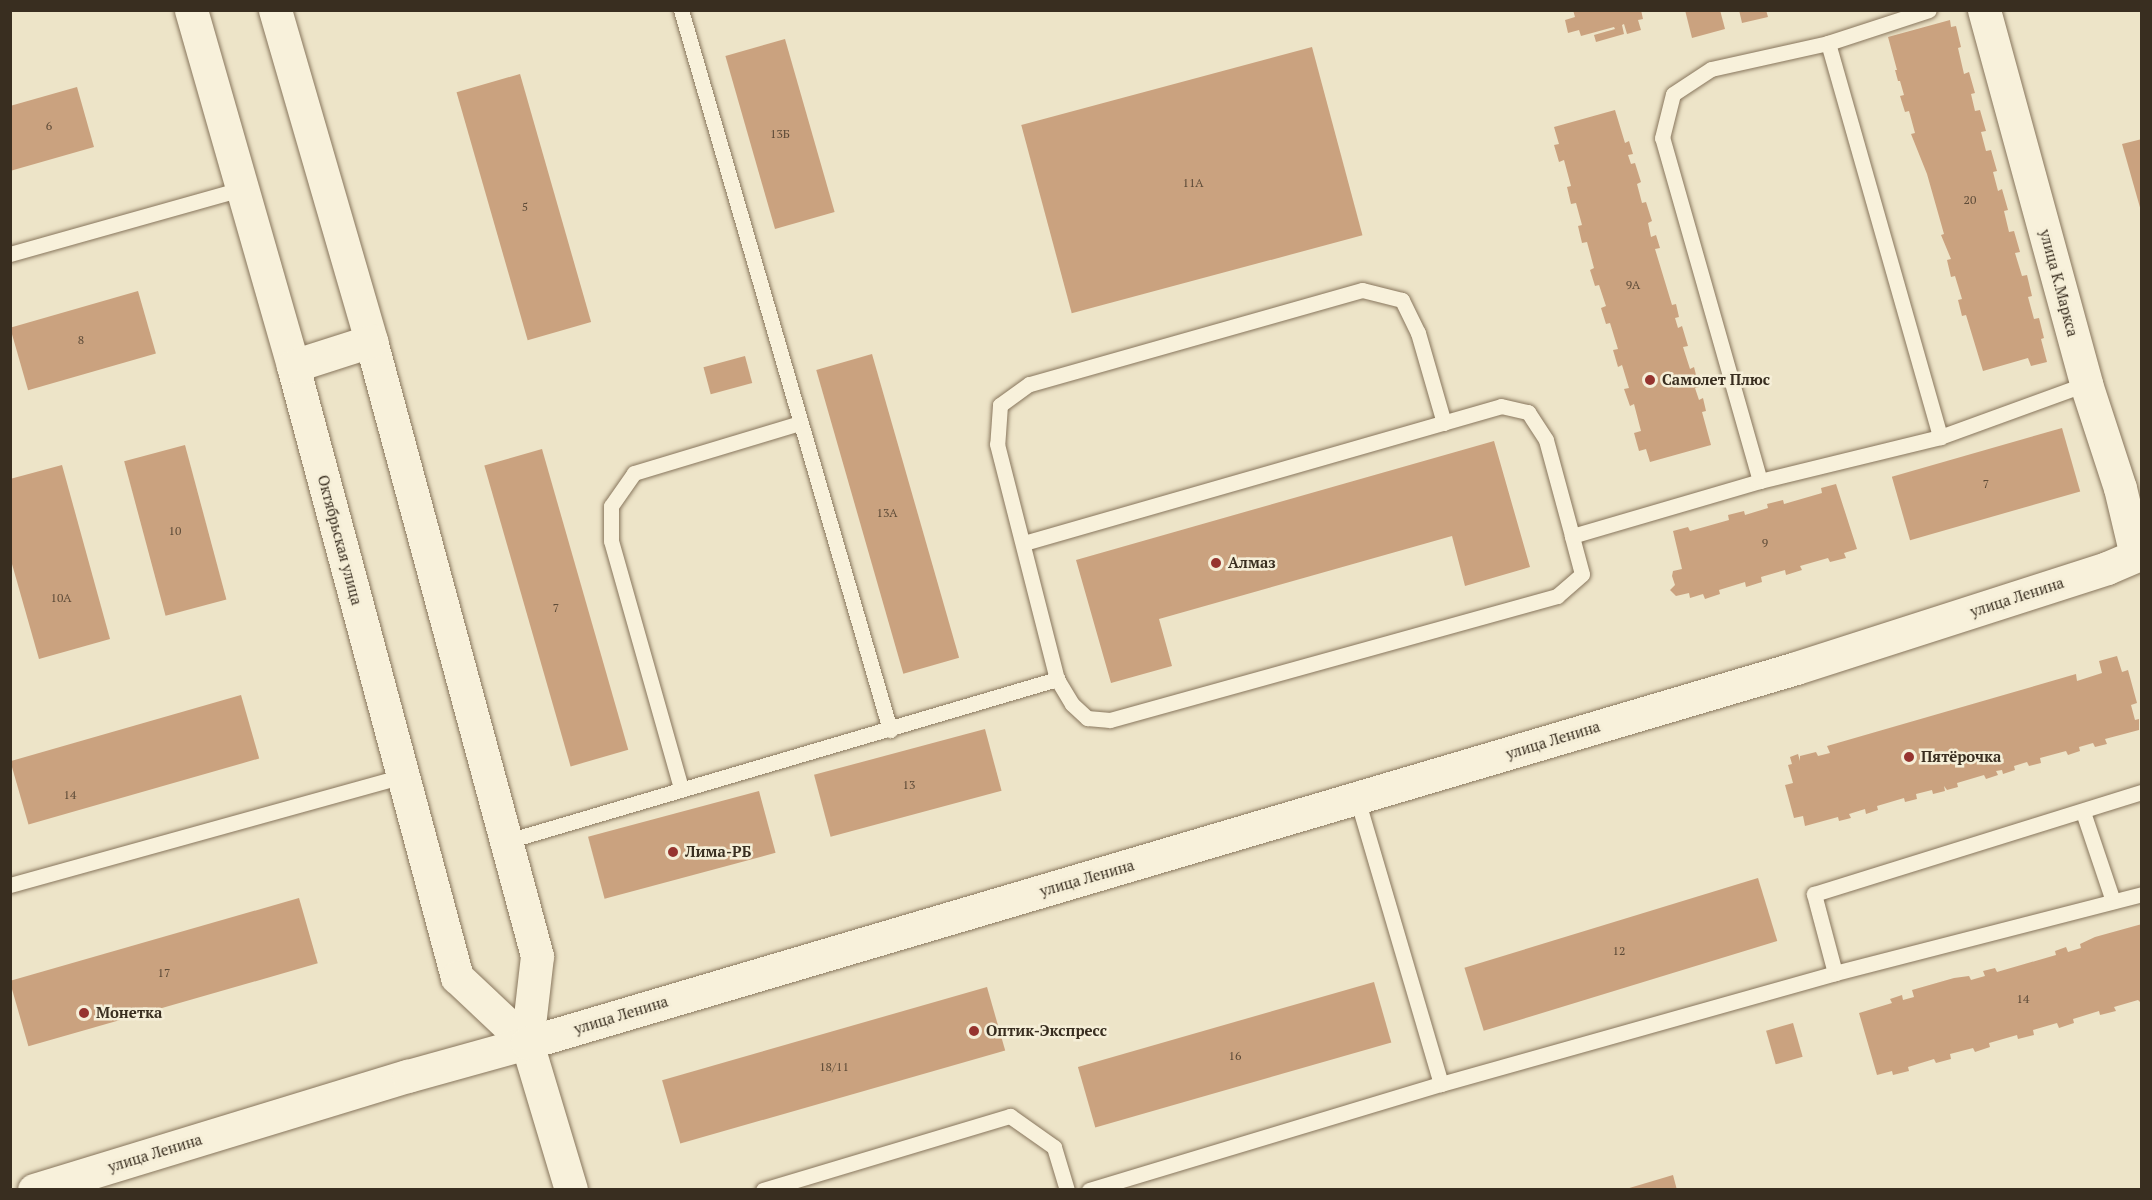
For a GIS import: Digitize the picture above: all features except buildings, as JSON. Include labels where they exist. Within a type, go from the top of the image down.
[{"type":"street","name":"Октябрьская улица","points":[[191,10],[293,366],[457,977],[527,1043]]},
{"type":"street","points":[[275,10],[371,341],[504,842],[537,956],[527,1043],[571,1190]]},
{"type":"street","name":"улица К.Маркса","points":[[1984,10],[2086,384],[2139,554]]},
{"type":"street","points":[[293,366],[371,341]]},
{"type":"street","name":"улица Ленина","points":[[34,1190],[408,1076],[527,1043],[1796,668],[2107,568],[2139,554]]},
{"type":"lane","points":[[681,10],[890,730]]},
{"type":"lane","points":[[1760,481],[1662,138],[1673,94],[1711,69],[1828,43],[1929,10]]},
{"type":"lane","points":[[1828,43],[1940,437]]},
{"type":"lane","points":[[10,254],[242,189]]},
{"type":"lane","points":[[1024,543],[1444,423],[1501,406],[1528,412],[1546,440],[1582,574],[1557,596],[1110,720],[1088,718],[1072,704],[1057,679],[997,444],[1000,405],[1029,384],[1040,380],[1362,290],[1402,300],[1418,333],[1444,423]]},
{"type":"lane","points":[[1572,537],[1760,481],[1940,437],[2086,384]]},
{"type":"lane","points":[[681,788],[611,540],[611,506],[634,473],[800,423]]},
{"type":"lane","points":[[504,842],[1057,679]]},
{"type":"lane","points":[[10,885],[403,776]]},
{"type":"lane","points":[[1835,973],[1814,894],[2142,792]]},
{"type":"lane","points":[[1357,798],[1441,1084]]},
{"type":"lane","points":[[2083,812],[2113,901]]},
{"type":"lane","points":[[1089,1190],[1441,1084],[1835,973],[2142,894]]},
{"type":"lane","points":[[763,1190],[1010,1116],[1054,1147],[1067,1190]]},
{"type":"place","name":"Самолет Плюс","points":[[1650,380]]},
{"type":"place","name":"Алмаз","points":[[1216,563]]},
{"type":"place","name":"Пятёрочка","points":[[1909,757]]},
{"type":"place","name":"Лима-РБ","points":[[673,852]]},
{"type":"place","name":"Монетка","points":[[84,1013]]},
{"type":"place","name":"Оптик-Экспресс","points":[[974,1031]]}]
